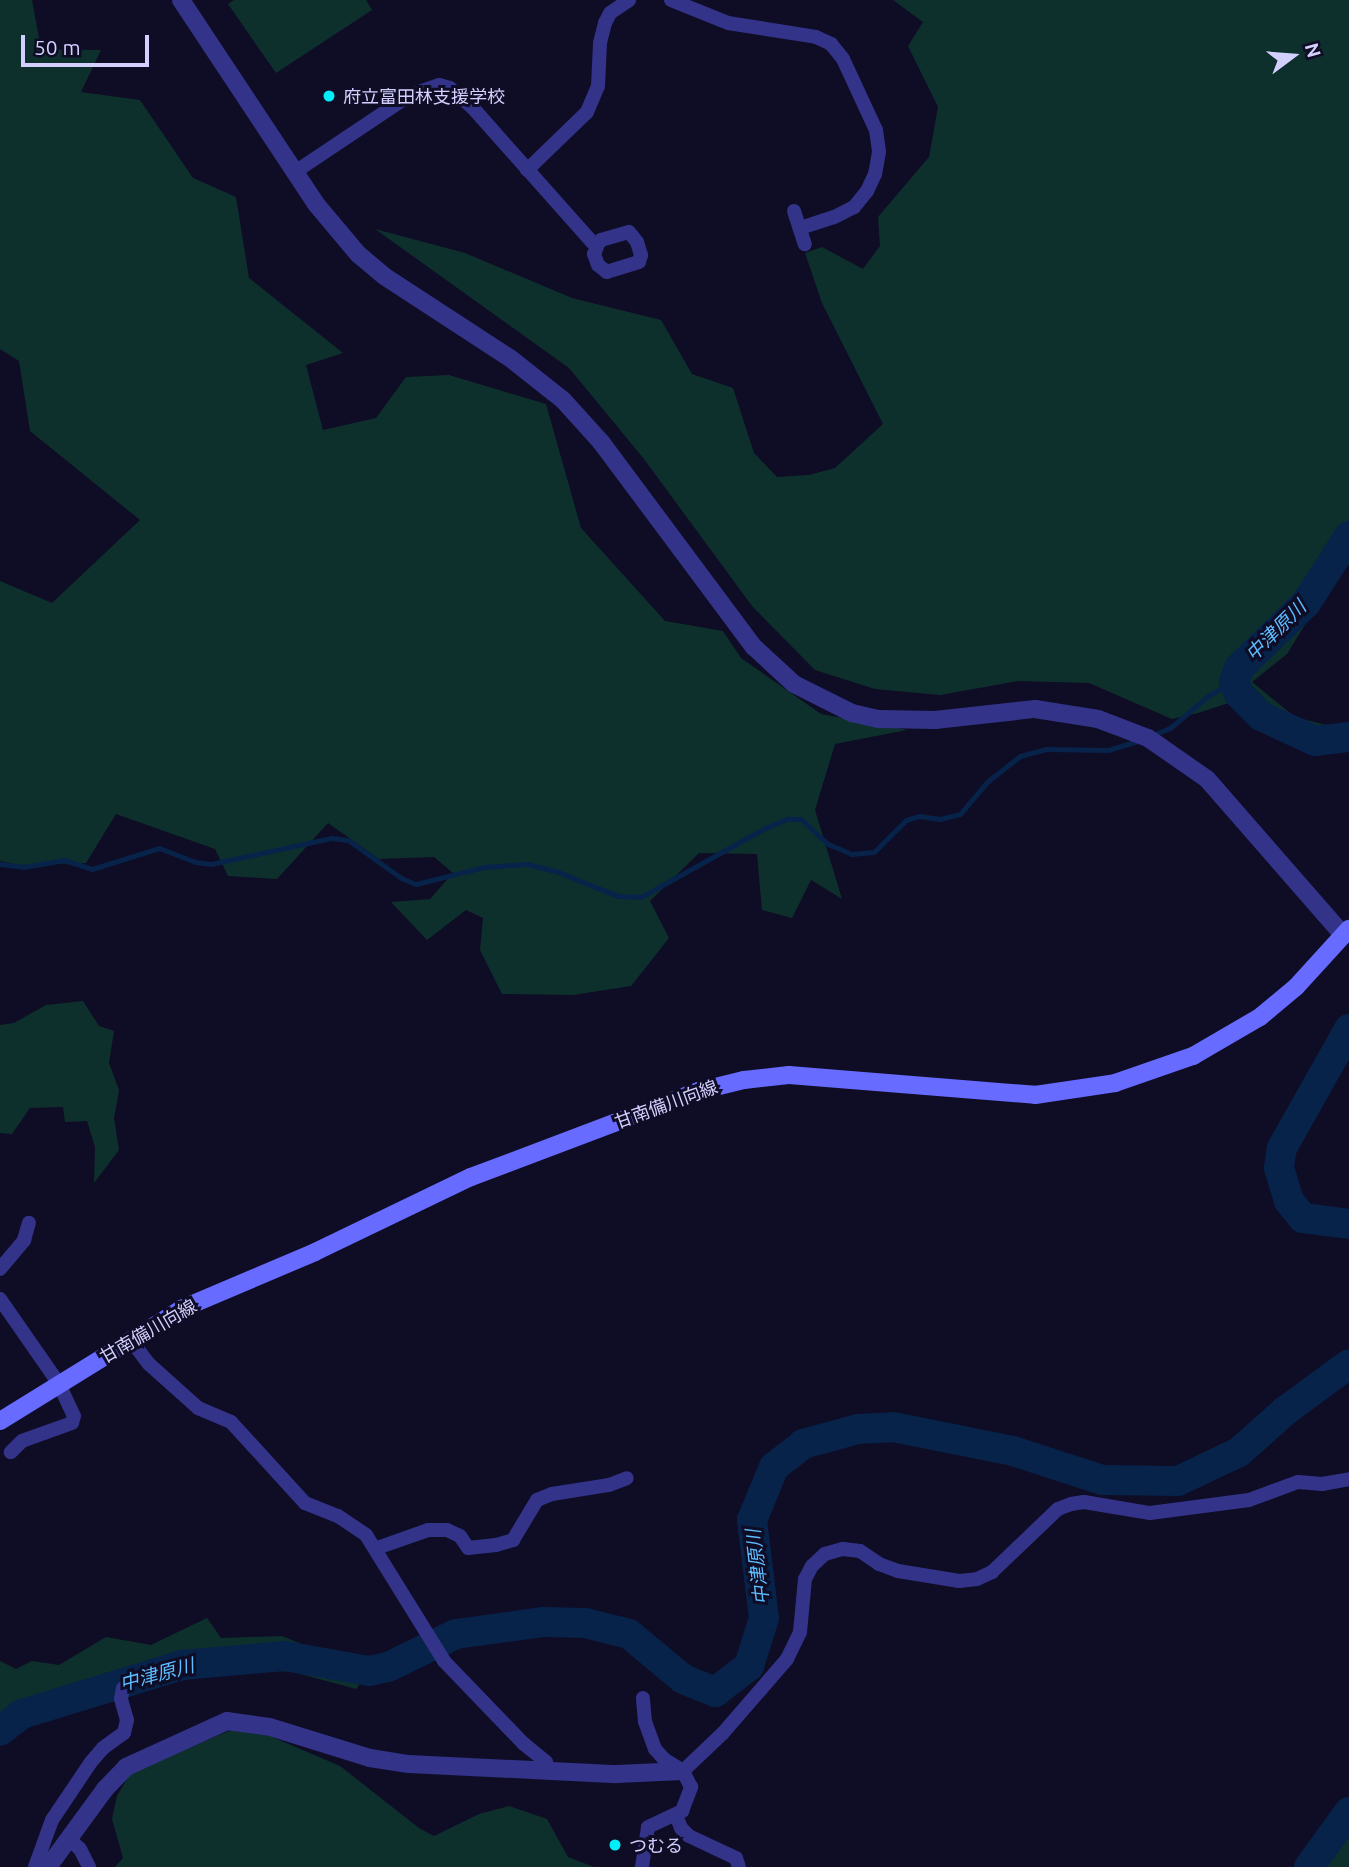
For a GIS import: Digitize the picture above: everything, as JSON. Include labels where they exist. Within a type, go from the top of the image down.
[{"type":"main road","name":"甘南備川向線","points":[[0,1421],[181,1309],[315,1252],[453,1185],[719,1084],[789,1075],[1035,1095],[1089,1088],[1145,1074],[1211,1047],[1260,1017],[1296,987],[1346,933]]},
{"type":"street","points":[[181,0],[295,172],[339,232],[384,276],[510,359],[563,400],[601,442],[754,647],[794,684],[852,713],[879,719],[924,720],[1035,709],[1098,719],[1121,726],[1170,750],[1207,779],[1346,933]]},
{"type":"street","points":[[527,170],[587,112],[598,86],[600,43],[605,23],[610,13],[629,0]]},
{"type":"street","points":[[671,0],[728,23],[816,37],[831,44],[843,59],[876,130],[878,152],[875,174],[867,191],[854,206],[834,217],[800,228]]},
{"type":"street","points":[[295,172],[410,95],[439,85],[450,88],[462,97],[592,242],[598,244]]},
{"type":"street","points":[[794,211],[805,244]]},
{"type":"street","points":[[0,1269],[24,1240],[29,1223]]},
{"type":"street","points":[[0,1299],[59,1384],[74,1413],[72,1423],[22,1441],[11,1452]]},
{"type":"street","points":[[130,1339],[149,1364],[198,1408],[231,1422],[305,1503],[351,1523],[377,1548],[444,1661],[514,1735],[546,1762],[547,1770]]},
{"type":"street","points":[[377,1548],[428,1530],[447,1530],[460,1536],[468,1548],[496,1545],[513,1539],[537,1500],[552,1494],[609,1485],[626,1478]]},
{"type":"street","points":[[48,1867],[105,1789],[126,1767],[227,1721],[270,1727],[370,1758],[409,1764],[617,1774],[683,1771],[723,1733],[787,1659],[800,1632],[805,1580],[812,1566],[825,1554],[843,1549],[860,1551],[879,1564],[898,1571],[959,1581],[978,1579],[992,1572],[1058,1509],[1071,1504],[1084,1502],[1150,1513],[1249,1500],[1298,1482],[1322,1484],[1349,1479]]},
{"type":"street","points":[[35,1867],[51,1820],[91,1762],[103,1748],[124,1733],[127,1720],[121,1699],[123,1688]]},
{"type":"street","points":[[642,1867],[648,1827],[677,1815],[689,1798],[689,1778],[655,1749],[645,1722],[643,1698]]},
{"type":"street","points":[[677,1815],[681,1828],[690,1836],[712,1849],[737,1858],[739,1867]]},
{"type":"street","points":[[70,1840],[80,1849],[89,1867]]},
{"type":"green space","points":[[0,0],[32,0],[41,49],[101,50],[81,92],[140,100],[193,178],[236,197],[249,278],[343,353],[306,365],[323,430],[376,418],[406,377],[449,375],[546,404],[581,528],[665,621],[723,631],[741,658],[821,714],[907,730],[835,744],[815,810],[842,899],[811,880],[792,918],[762,910],[757,854],[699,853],[650,901],[669,938],[631,986],[573,995],[502,994],[480,950],[483,918],[466,910],[427,940],[391,902],[430,899],[453,873],[434,857],[379,859],[328,823],[277,879],[228,876],[215,849],[116,814],[86,863],[19,865],[0,861],[0,581],[52,603],[140,520],[30,431],[19,361],[0,349]]},
{"type":"green space","points":[[234,0],[366,0],[372,10],[276,73],[228,4]]},
{"type":"green space","points":[[893,0],[1349,0],[1349,553],[1287,654],[1252,682],[1295,717],[1326,725],[1318,732],[1281,719],[1244,698],[1172,719],[1089,683],[1018,681],[940,695],[875,689],[815,670],[752,606],[644,459],[569,368],[375,229],[465,253],[572,298],[661,320],[692,374],[733,388],[754,453],[777,477],[809,475],[835,468],[883,424],[822,303],[805,253],[822,247],[863,269],[880,246],[878,217],[929,157],[938,107],[908,46],[923,22]]},
{"type":"green space","points":[[83,1001],[99,1026],[114,1031],[109,1063],[119,1090],[114,1118],[119,1150],[94,1183],[95,1147],[87,1121],[65,1122],[63,1107],[30,1108],[12,1134],[0,1133],[0,1025],[14,1023],[46,1005]]},
{"type":"green space","points":[[207,1618],[221,1638],[282,1636],[319,1651],[341,1654],[364,1679],[356,1689],[293,1672],[232,1668],[165,1679],[90,1702],[43,1697],[2,1723],[0,1733],[0,1661],[16,1669],[32,1661],[59,1665],[106,1637],[151,1645]]},
{"type":"green space","points":[[231,1730],[270,1736],[340,1766],[419,1828],[434,1836],[479,1814],[509,1806],[547,1819],[568,1857],[594,1867],[115,1867],[123,1858],[112,1819],[117,1796],[131,1772]]},
{"type":"green space","points":[[1349,1818],[1349,1867],[1315,1867],[1343,1824]]},
{"type":"waterway","name":"中津原川","points":[[1349,536],[1306,603],[1239,668],[1234,681],[1239,694],[1261,716],[1315,741],[1349,737]]},
{"type":"waterway","points":[[1150,736],[1170,728],[1208,696],[1234,681]]},
{"type":"waterway","points":[[0,864],[23,867],[64,860],[92,869],[159,848],[195,862],[211,864],[331,838],[348,840],[401,878],[416,884],[484,867],[527,864],[558,872],[618,896],[641,897],[763,829],[787,819],[801,819],[828,844],[851,854],[874,852],[906,820],[919,816],[940,819],[960,814],[987,782],[1020,756],[1047,749],[1108,750],[1141,740]]},
{"type":"waterway","name":"中津原川","points":[[1349,1029],[1282,1148],[1279,1168],[1289,1201],[1303,1218],[1349,1224]]},
{"type":"waterway","name":"中津原川","points":[[0,1731],[22,1714],[182,1665],[285,1656],[369,1671],[388,1667],[456,1634],[544,1622],[585,1623],[629,1634],[683,1679],[715,1692],[749,1666],[764,1618],[752,1520],[774,1467],[803,1444],[858,1429],[893,1427],[1013,1451],[1102,1480],[1178,1481],[1239,1452],[1285,1411],[1349,1364]]},
{"type":"waterway","points":[[1309,1867],[1349,1812]]},
{"type":"place","name":"府立富田林支援学校","points":[[329,96]]},
{"type":"place","name":"つむる","points":[[615,1845]]}]
